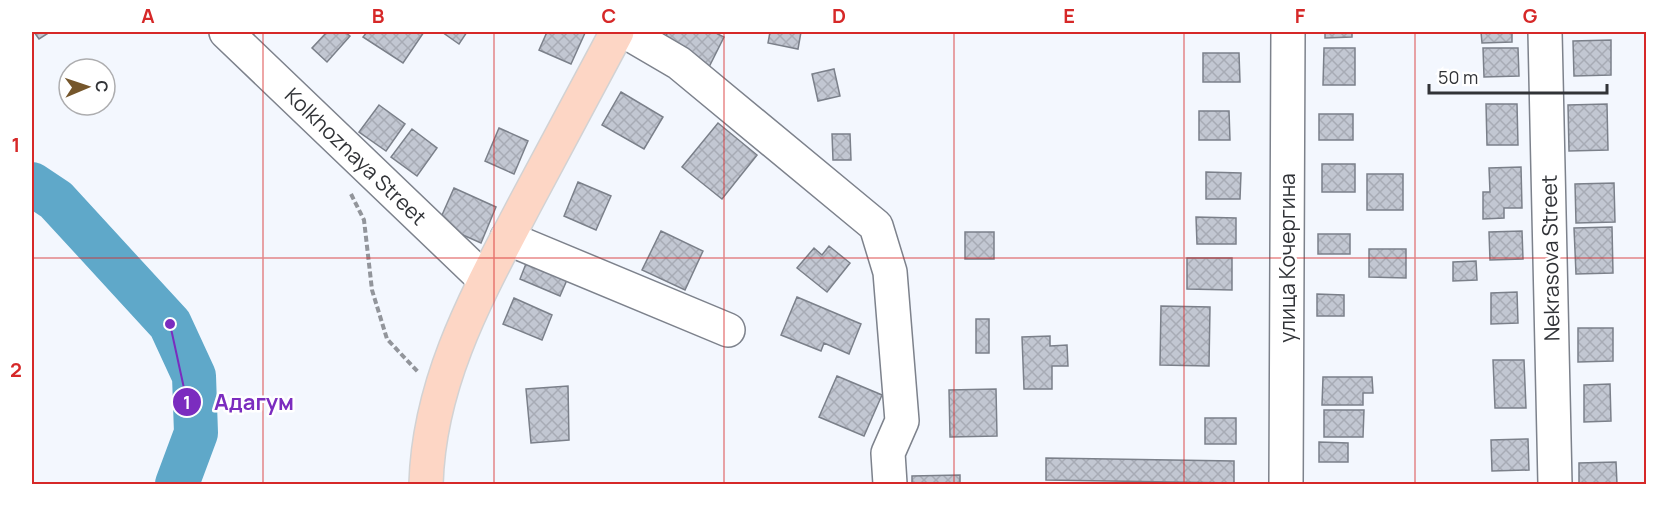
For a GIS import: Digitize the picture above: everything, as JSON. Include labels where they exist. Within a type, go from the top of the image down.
[{"type":"main road","points":[[426,484],[427,460],[439,396],[462,327],[617,32]]},
{"type":"street","name":"Kolkhoznaya Street","points":[[226,32],[485,280]]},
{"type":"street","points":[[626,32],[679,63],[876,226],[890,272],[902,421],[888,453],[890,484]]},
{"type":"street","name":"улица Кочергина","points":[[1286,484],[1288,32]]},
{"type":"street","name":"Nekrasova Street","points":[[1545,32],[1555,484]]},
{"type":"street","points":[[507,238],[728,330]]},
{"type":"path","points":[[349,189],[364,220],[372,290],[387,339],[439,396]]},
{"type":"building","points":[[34,32],[50,32],[39,39]]},
{"type":"building","points":[[327,32],[345,32],[350,36],[327,62],[312,48]]},
{"type":"building","points":[[367,32],[424,32],[403,63],[363,37]]},
{"type":"building","points":[[442,32],[467,32],[459,44]]},
{"type":"building","points":[[547,32],[585,33],[571,64],[539,50]]},
{"type":"building","points":[[668,32],[714,32],[724,37],[709,67],[662,43]]},
{"type":"building","points":[[770,32],[801,32],[798,49],[768,43]]},
{"type":"building","points":[[1325,32],[1352,32],[1352,37],[1325,38]]},
{"type":"building","points":[[1481,32],[1512,32],[1512,42],[1482,43]]},
{"type":"building","points":[[1611,40],[1611,75],[1574,76],[1573,41]]},
{"type":"building","points":[[1324,48],[1355,48],[1355,85],[1323,85]]},
{"type":"building","points":[[1483,48],[1518,48],[1519,76],[1484,77]]},
{"type":"building","points":[[1203,53],[1239,53],[1240,82],[1203,82]]},
{"type":"building","points":[[834,69],[840,96],[818,101],[812,74]]},
{"type":"building","points":[[621,92],[663,117],[644,149],[602,125]]},
{"type":"building","points":[[1486,104],[1517,104],[1518,145],[1487,145]]},
{"type":"building","points":[[1607,104],[1608,150],[1569,151],[1568,105]]},
{"type":"building","points":[[379,105],[405,124],[386,151],[359,132]]},
{"type":"building","points":[[1199,111],[1229,111],[1230,140],[1199,140]]},
{"type":"building","points":[[1319,114],[1353,114],[1353,140],[1319,140]]},
{"type":"building","points":[[718,123],[757,155],[722,199],[682,167]]},
{"type":"building","points":[[499,128],[528,141],[514,174],[485,161]]},
{"type":"building","points":[[412,129],[437,148],[417,176],[391,157]]},
{"type":"building","points":[[832,134],[850,134],[851,160],[833,160]]},
{"type":"building","points":[[1322,164],[1355,164],[1355,192],[1322,192]]},
{"type":"building","points":[[1521,167],[1522,208],[1504,208],[1504,218],[1483,219],[1483,192],[1490,192],[1489,168]]},
{"type":"building","points":[[1206,172],[1241,173],[1240,199],[1206,199]]},
{"type":"building","points":[[1367,174],[1403,174],[1403,210],[1367,210]]},
{"type":"building","points":[[578,182],[611,196],[596,230],[564,216]]},
{"type":"building","points":[[1614,183],[1615,222],[1576,223],[1575,184]]},
{"type":"building","points":[[454,188],[496,207],[481,243],[438,224]]},
{"type":"building","points":[[1196,217],[1236,218],[1236,244],[1197,244]]},
{"type":"building","points":[[1612,227],[1613,273],[1576,274],[1574,228]]},
{"type":"building","points":[[661,231],[703,251],[685,290],[642,270]]},
{"type":"building","points":[[1522,231],[1523,259],[1490,260],[1489,232]]},
{"type":"building","points":[[965,232],[994,232],[994,259],[965,259]]},
{"type":"building","points":[[1318,234],[1350,234],[1350,254],[1318,254]]},
{"type":"building","points":[[829,246],[850,263],[827,292],[797,268],[814,248],[822,255]]},
{"type":"building","points":[[1369,249],[1406,249],[1406,278],[1369,277]]},
{"type":"building","points":[[529,256],[570,273],[560,296],[520,279]]},
{"type":"building","points":[[1187,258],[1232,258],[1232,290],[1187,289]]},
{"type":"building","points":[[1476,261],[1477,280],[1453,281],[1453,262]]},
{"type":"building","points":[[1517,292],[1518,323],[1491,324],[1491,293]]},
{"type":"building","points":[[1317,294],[1344,295],[1344,316],[1317,316]]},
{"type":"building","points":[[797,297],[861,324],[849,354],[824,343],[821,351],[781,335]]},
{"type":"building","points":[[514,298],[552,315],[542,340],[503,324]]},
{"type":"building","points":[[1161,306],[1210,307],[1209,366],[1160,365]]},
{"type":"building","points":[[976,319],[989,319],[989,353],[976,353]]},
{"type":"building","points":[[1578,328],[1613,328],[1613,361],[1578,362]]},
{"type":"building","points":[[1050,336],[1050,346],[1067,345],[1068,366],[1052,366],[1052,389],[1024,389],[1022,337]]},
{"type":"building","points":[[1493,360],[1524,360],[1526,408],[1495,408]]},
{"type":"building","points":[[837,376],[882,395],[864,436],[819,417]]},
{"type":"building","points":[[1323,377],[1372,377],[1373,393],[1363,393],[1363,405],[1322,405]]},
{"type":"building","points":[[1610,384],[1611,421],[1584,422],[1584,385]]},
{"type":"building","points":[[568,386],[569,440],[531,443],[526,389]]},
{"type":"building","points":[[996,389],[997,436],[950,437],[949,390]]},
{"type":"building","points":[[1324,410],[1364,410],[1363,437],[1324,437]]},
{"type":"building","points":[[1205,418],[1236,418],[1236,444],[1205,444]]},
{"type":"building","points":[[1528,439],[1529,470],[1492,471],[1491,440]]},
{"type":"building","points":[[1319,442],[1348,443],[1348,462],[1319,462]]},
{"type":"building","points":[[1046,458],[1234,461],[1234,483],[1046,480]]},
{"type":"building","points":[[1616,462],[1617,484],[1579,484],[1579,463]]},
{"type":"building","points":[[960,475],[960,484],[912,484],[912,476]]},
{"type":"waterway","points":[[32,184],[56,200],[170,324],[194,376],[196,433],[177,484]]},
{"type":"place","name":"Адагум","points":[[170,324]]}]
